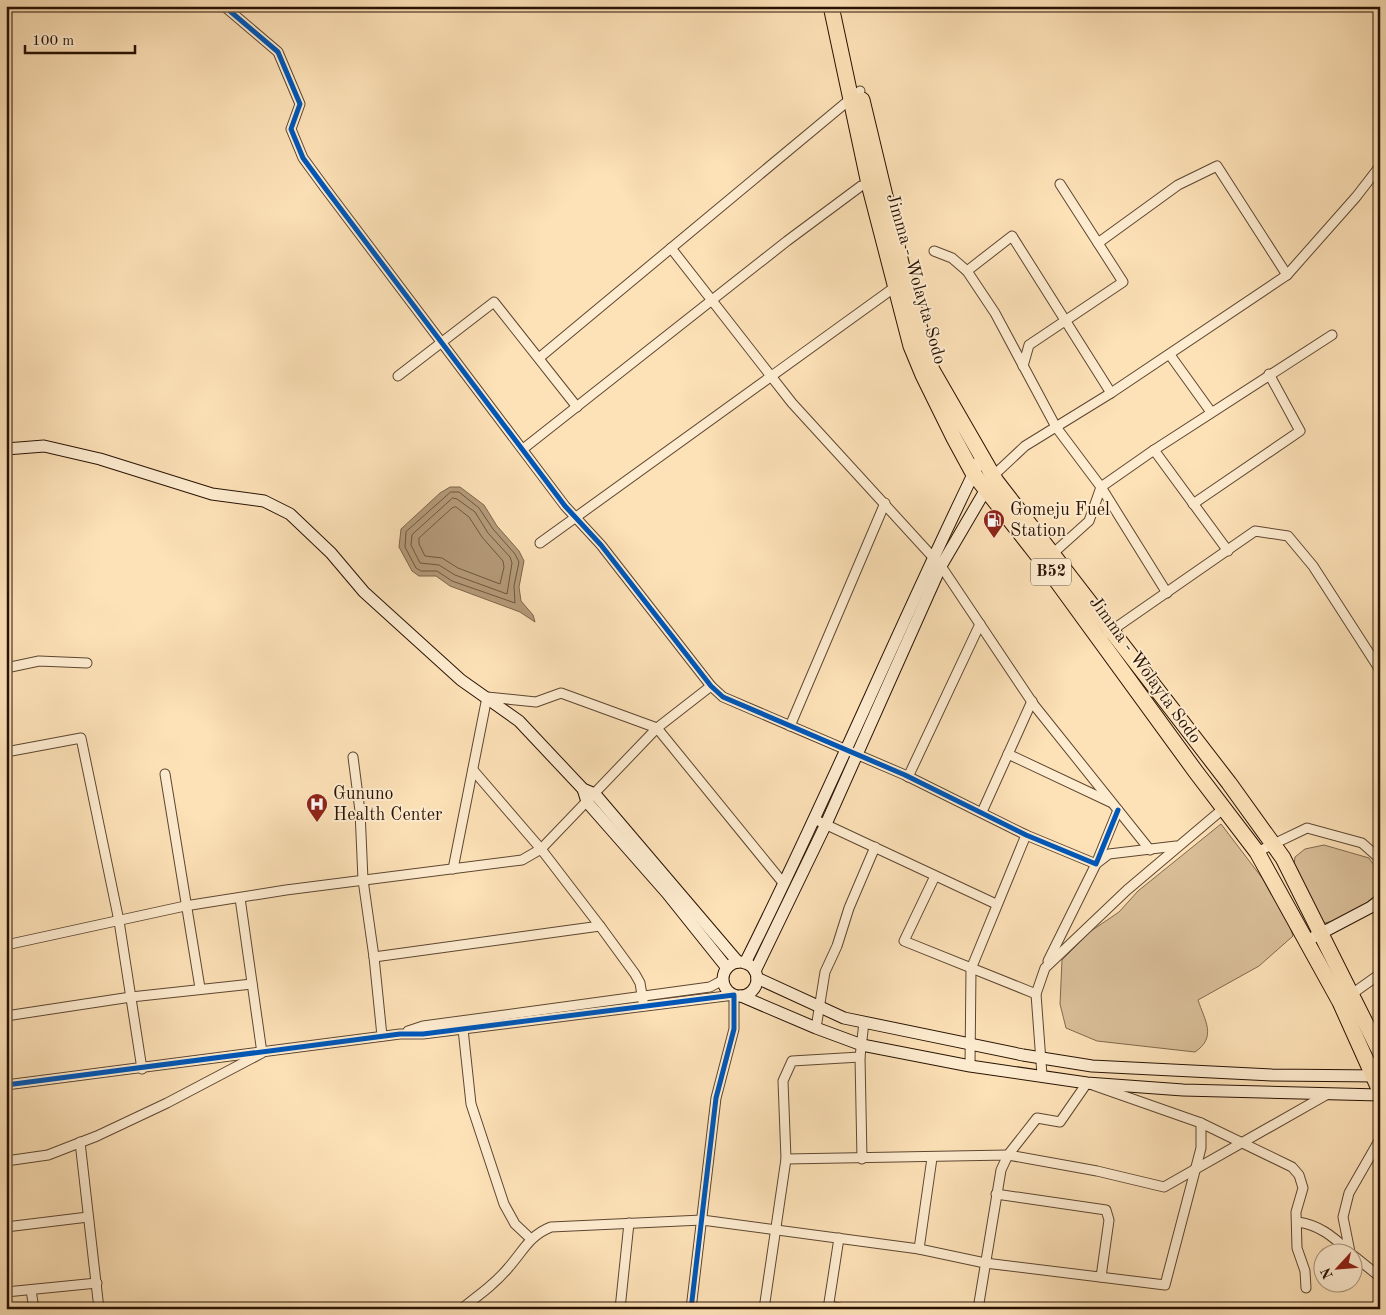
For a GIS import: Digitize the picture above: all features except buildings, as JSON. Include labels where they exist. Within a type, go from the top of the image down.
[{"type":"highway","name":"Jimma - Wolayta Sodo","points":[[831,6],[932,370],[982,456],[990,482],[1106,635],[1223,775],[1283,858],[1314,937],[1345,998],[1380,1090]]},
{"type":"highway","name":"Jimma - Wolayta Sodo","points":[[839,6],[856,94],[869,184],[911,346],[923,375],[974,473],[990,482]]},
{"type":"highway","name":"Jimma - Wolayta Sodo","points":[[1106,635],[1196,772],[1258,852],[1314,937]]},
{"type":"highway","name":"Jimma - Wolayta Sodo","points":[[1345,998],[1380,1052]]},
{"type":"main road","points":[[6,449],[44,446],[100,459],[212,494],[264,502],[290,514],[331,553],[364,592],[461,680],[519,721],[635,848],[671,891],[727,968]]},
{"type":"main road","points":[[982,456],[851,752],[814,819],[784,884],[742,962],[727,968],[723,980],[729,992],[862,1045],[970,1066],[1087,1082],[1183,1090],[1380,1095]]},
{"type":"main road","points":[[937,561],[990,482]]},
{"type":"main road","points":[[737,995],[753,990],[756,974],[826,824],[851,752]]},
{"type":"main road","points":[[671,891],[756,974],[844,1018],[1040,1058],[1092,1066],[1272,1075],[1376,1076]]},
{"type":"main road","points":[[1314,937],[1371,907],[1380,900]]},
{"type":"street","points":[[224,6],[278,52],[300,104],[291,129],[303,158],[440,342],[576,518],[601,545],[711,686],[723,696],[908,777],[1026,835],[1096,864]]},
{"type":"street","points":[[538,358],[856,94]]},
{"type":"street","points":[[1098,243],[1178,185],[1217,166],[1287,275]]},
{"type":"street","points":[[990,482],[1025,446],[1170,355],[1287,275],[1356,197],[1380,166]]},
{"type":"street","points":[[523,449],[711,300],[861,186],[869,184]]},
{"type":"street","points":[[1024,366],[1029,344],[1123,282],[1060,184]]},
{"type":"street","points":[[968,271],[1012,236],[1111,393]]},
{"type":"street","points":[[670,248],[792,403],[937,561],[1032,702],[1150,850]]},
{"type":"street","points":[[934,251],[952,258],[968,271],[995,313],[1056,427],[1101,487],[1167,593]]},
{"type":"street","points":[[540,543],[895,287]]},
{"type":"street","points":[[398,376],[494,302],[577,407]]},
{"type":"street","points":[[1048,558],[1089,521],[1101,487],[1211,412],[1332,335]]},
{"type":"street","points":[[1170,355],[1211,412]]},
{"type":"street","points":[[1193,504],[1300,431],[1269,374]]},
{"type":"street","points":[[1154,450],[1228,550]]},
{"type":"street","points":[[790,726],[885,503]]},
{"type":"street","points":[[1106,635],[1255,532],[1288,536],[1313,566],[1380,670]]},
{"type":"street","points":[[908,777],[980,624]]},
{"type":"street","points":[[6,668],[39,661],[87,663]]},
{"type":"street","points":[[6,945],[185,906],[363,880],[522,860],[542,849],[657,728],[711,686]]},
{"type":"street","points":[[453,869],[487,698],[536,702],[560,693],[657,728],[784,884]]},
{"type":"street","points":[[982,812],[1032,702]]},
{"type":"street","points":[[6,752],[81,738],[119,921],[142,1069]]},
{"type":"street","points":[[1008,754],[1116,807]]},
{"type":"street","points":[[353,757],[360,811],[363,880],[374,957],[382,1036]]},
{"type":"street","points":[[473,770],[542,849],[600,926],[635,974],[640,983],[643,1001]]},
{"type":"street","points":[[165,774],[185,906],[200,988]]},
{"type":"street","points":[[1042,1075],[1036,994],[1044,968],[1096,864],[1116,807]]},
{"type":"street","points":[[1044,968],[1127,890],[1224,808]]},
{"type":"street","points":[[814,819],[996,904]]},
{"type":"street","points":[[1258,852],[1307,828],[1362,843],[1380,859]]},
{"type":"street","points":[[970,1066],[971,969],[996,904],[1026,835]]},
{"type":"street","points":[[1096,864],[1109,854],[1178,846]]},
{"type":"street","points":[[816,1028],[825,972],[875,847]]},
{"type":"street","points":[[935,876],[904,942],[1036,994]]},
{"type":"street","points":[[240,898],[262,1053]]},
{"type":"street","points":[[374,957],[600,926]]},
{"type":"street","points":[[1345,998],[1380,974]]},
{"type":"street","points":[[6,1086],[382,1036],[423,1034],[463,1029],[643,1001],[710,987],[723,980]]},
{"type":"street","points":[[6,1016],[200,988],[252,984]]},
{"type":"street","points":[[400,1034],[422,1026],[643,1001],[737,995],[734,1029],[716,1098],[691,1309]]},
{"type":"street","points":[[862,1159],[860,1057],[864,1022]]},
{"type":"street","points":[[463,1029],[472,1104],[501,1195],[515,1224],[531,1238]]},
{"type":"street","points":[[6,1161],[48,1155],[80,1142],[167,1103],[262,1053]]},
{"type":"street","points":[[764,1309],[786,1159],[783,1081],[792,1061],[860,1057]]},
{"type":"street","points":[[978,1309],[996,1194],[1001,1170],[1008,1155],[1037,1118],[1060,1122],[1087,1082],[1201,1123],[1292,1167],[1300,1175],[1303,1188],[1296,1212],[1298,1222],[1297,1248],[1304,1271],[1306,1288]]},
{"type":"street","points":[[786,1159],[932,1158],[1008,1155],[1097,1171],[1164,1187],[1326,1095]]},
{"type":"street","points":[[462,1309],[509,1267],[531,1238],[540,1231],[551,1227],[702,1220],[776,1228],[919,1249],[985,1263],[1165,1286],[1201,1148],[1201,1123]]},
{"type":"street","points":[[1348,1242],[1343,1218],[1349,1193],[1380,1139]]},
{"type":"street","points":[[80,1142],[99,1309]]},
{"type":"street","points":[[919,1249],[932,1158]]},
{"type":"street","points":[[996,1194],[1106,1210],[1108,1220],[1101,1277]]},
{"type":"street","points":[[6,1227],[88,1216]]},
{"type":"street","points":[[1298,1222],[1313,1224],[1338,1242]]},
{"type":"street","points":[[620,1309],[629,1223]]},
{"type":"street","points":[[839,1238],[828,1308],[844,1309]]},
{"type":"street","points":[[1364,1264],[1380,1277]]},
{"type":"street","points":[[6,1292],[97,1283]]},
{"type":"street","points":[[31,1290],[34,1309]]},
{"type":"shaded area","points":[[1221,824],[1282,904],[1293,936],[1259,966],[1198,1000],[1206,1022],[1207,1034],[1202,1046],[1195,1052],[1097,1041],[1066,1028],[1060,1004],[1062,960],[1091,931],[1119,912],[1138,891]]},
{"type":"shaded area","points":[[1324,845],[1369,858],[1380,875],[1377,893],[1363,907],[1325,923],[1313,909],[1303,892],[1296,874],[1295,865],[1295,857],[1305,849]]},
{"type":"water","points":[[450,487],[460,487],[484,505],[497,526],[519,551],[524,561],[519,587],[521,601],[533,615],[535,622],[520,612],[450,586],[436,576],[419,576],[412,571],[399,547],[401,529],[440,493]]},
{"type":"cycle path","points":[[224,6],[278,52],[300,104],[291,129],[303,158],[565,506],[601,545],[711,686],[723,697],[905,775],[1026,835],[1096,864],[1118,810]]},
{"type":"cycle path","points":[[6,1085],[400,1034],[423,1034],[734,995],[734,1029],[716,1098],[691,1309]]},
{"type":"place","name":"Gomeju Fuel Station","points":[[994,539]]},
{"type":"place","name":"Gununo Health Center","points":[[317,823]]}]
